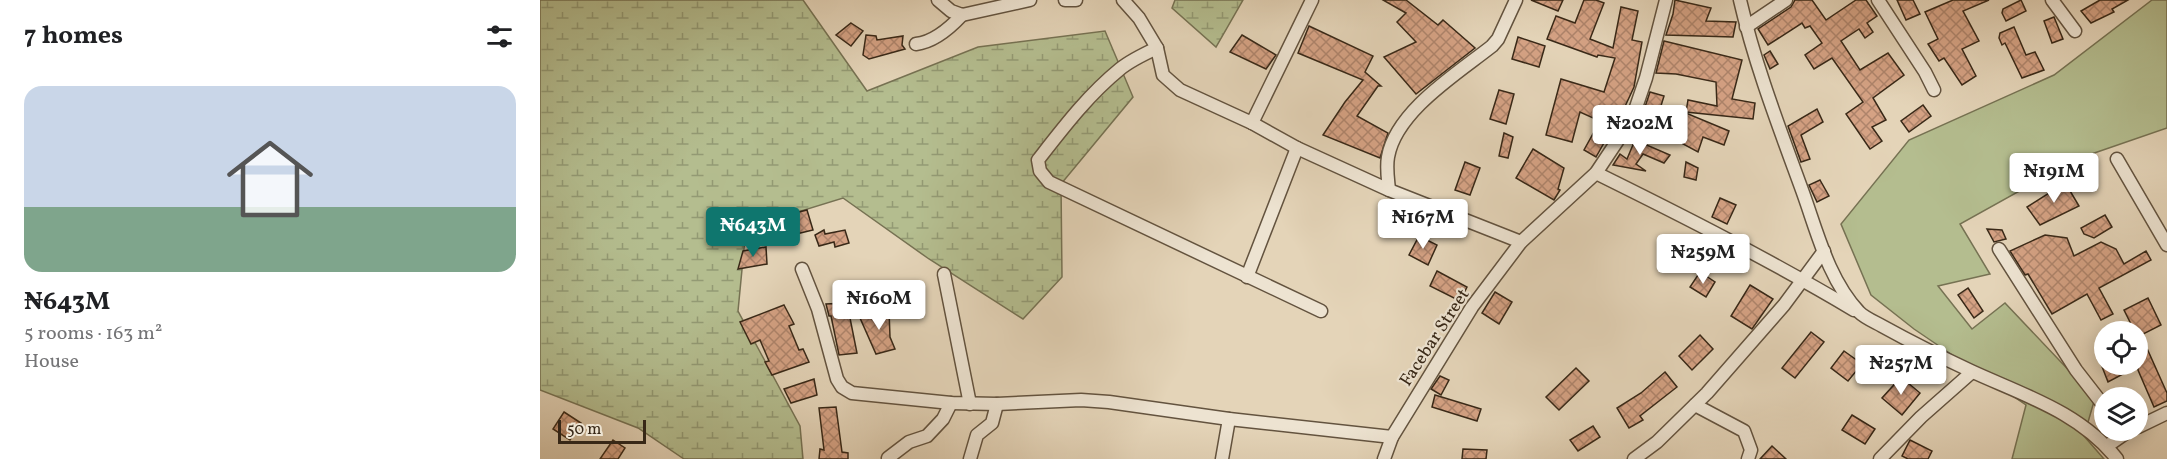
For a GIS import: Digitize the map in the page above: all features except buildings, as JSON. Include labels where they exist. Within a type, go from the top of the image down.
[{"type":"street","points":[[938,0],[951,11],[962,15]]},
{"type":"street","points":[[916,44],[933,39],[962,15],[1030,0]]},
{"type":"street","points":[[1065,0],[1076,0]]},
{"type":"street","points":[[1123,0],[1138,18],[1157,48],[1163,75],[1168,82],[1180,90],[1252,123],[1297,148],[1389,190],[1521,242]]},
{"type":"street","points":[[1252,123],[1312,0]]},
{"type":"street","points":[[1389,190],[1387,166],[1390,146],[1407,118],[1441,86],[1492,46],[1498,39],[1516,0]]},
{"type":"street","name":"Facebar Street","points":[[1384,459],[1392,437],[1472,307],[1521,242],[1596,173],[1632,119],[1646,78],[1666,0]]},
{"type":"street","points":[[1740,0],[1746,27],[1773,111],[1824,251],[1838,286],[1860,314]]},
{"type":"street","points":[[1746,27],[1786,0]]},
{"type":"street","points":[[1878,0],[1925,72],[1934,90]]},
{"type":"street","points":[[2052,0],[2075,32]]},
{"type":"street","points":[[1157,48],[1134,59],[1097,90],[1038,160],[1040,171],[1049,182],[1321,311]]},
{"type":"street","points":[[1247,277],[1297,148]]},
{"type":"street","points":[[2117,159],[2167,245]]},
{"type":"street","points":[[1596,173],[1703,226],[1802,279],[1860,314],[1972,372],[2055,409],[2075,421],[2107,446],[2117,459]]},
{"type":"street","points":[[1999,249],[2076,370],[2094,393]]},
{"type":"street","points":[[1634,459],[1657,442],[1721,378],[1784,305],[1824,251]]},
{"type":"street","points":[[801,269],[818,309],[837,378],[842,387],[852,393],[951,404],[1081,400],[1109,402],[1228,419],[1392,437]]},
{"type":"street","points":[[944,274],[970,404]]},
{"type":"street","points":[[1880,459],[1921,417],[1972,372]]},
{"type":"street","points":[[888,458],[909,442],[927,436],[944,419],[951,404]]},
{"type":"street","points":[[970,459],[977,435],[992,423],[997,404]]},
{"type":"street","points":[[1695,405],[1744,430],[1749,440],[1748,459]]},
{"type":"street","points":[[2148,421],[2167,412]]},
{"type":"street","points":[[1222,459],[1228,419]]},
{"type":"street","points":[[2107,446],[2114,441]]},
{"type":"green space","points":[[540,0],[803,0],[867,91],[978,47],[1105,31],[1133,97],[1061,184],[1062,277],[1023,319],[929,259],[843,198],[746,228],[738,311],[800,426],[803,459],[684,459],[638,428],[540,390]]},
{"type":"green space","points":[[1175,0],[1243,0],[1216,47],[1172,8]]},
{"type":"green space","points":[[2152,0],[2167,0],[2167,128],[2077,159],[1960,224],[1990,274],[1938,286],[1972,329],[2005,303],[2094,397],[2084,436],[2104,459],[2012,459],[2026,405],[1914,329],[1871,295],[1841,224],[1909,140],[2054,75]]}]
